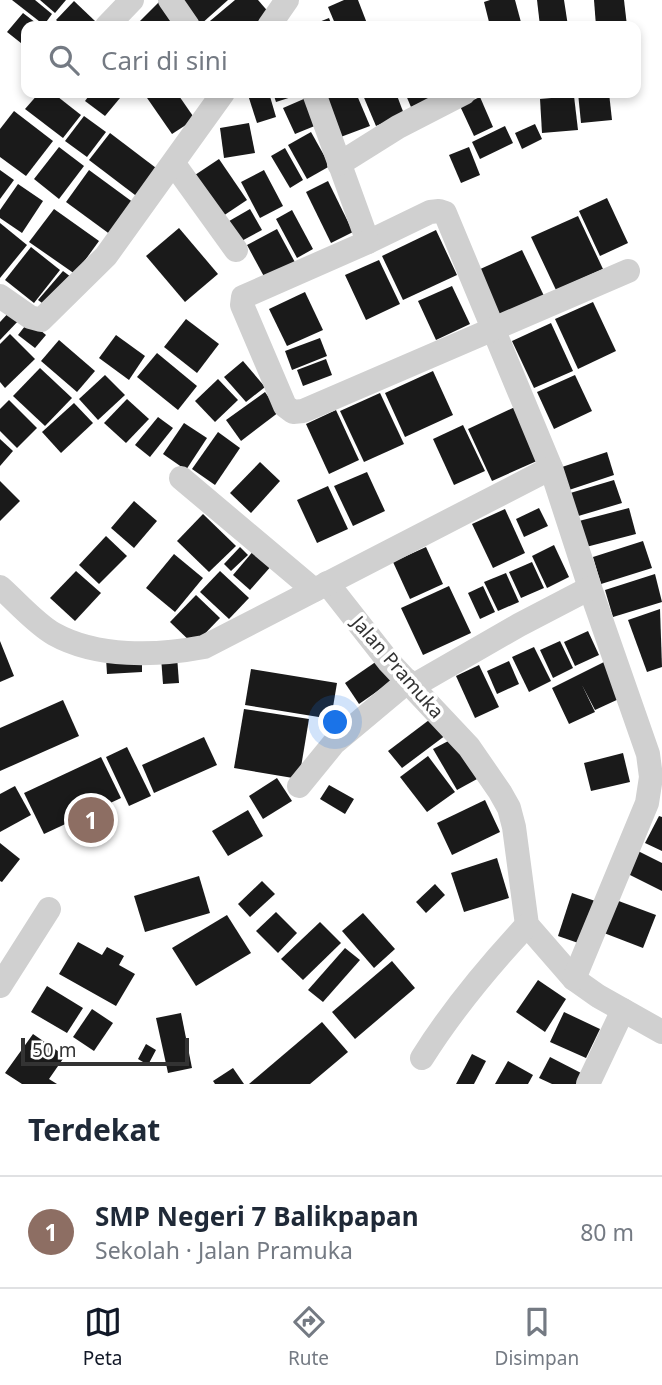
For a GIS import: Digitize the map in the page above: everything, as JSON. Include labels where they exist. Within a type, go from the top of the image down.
[{"type":"street","points":[[112,21],[132,0]]},
{"type":"street","points":[[170,0],[185,21]]},
{"type":"street","points":[[0,296],[30,317],[41,320],[106,256],[220,98]]},
{"type":"street","points":[[316,98],[368,242]]},
{"type":"street","points":[[339,164],[398,127],[454,98]]},
{"type":"street","points":[[174,164],[236,250]]},
{"type":"street","points":[[574,979],[647,803],[651,777],[648,754],[551,468],[494,330],[470,278],[445,213],[430,212],[243,298],[242,305],[285,406],[293,412],[303,411],[494,330],[628,271]]},
{"type":"street","points":[[0,587],[52,633],[84,646],[107,650],[163,652],[204,647],[551,468]]},
{"type":"street","name":"Jalan Pramuka","points":[[181,478],[321,586],[469,747],[509,808],[527,925]]},
{"type":"street","points":[[299,786],[334,743],[411,684],[590,588]]},
{"type":"street","points":[[0,986],[49,909]]},
{"type":"street","points":[[422,1058],[481,975],[527,925],[574,979],[662,1032]]},
{"type":"street","points":[[588,1084],[623,1010]]},
{"type":"building","points":[[12,0],[35,0],[52,14],[47,21],[39,21]]},
{"type":"building","points":[[40,0],[66,0],[55,13]]},
{"type":"building","points":[[178,0],[228,0],[204,21],[196,21]]},
{"type":"building","points":[[235,0],[258,0],[271,15],[263,21],[210,21]]},
{"type":"building","points":[[344,0],[358,0],[366,21],[334,21],[328,7]]},
{"type":"building","points":[[515,0],[521,21],[489,21],[484,2]]},
{"type":"building","points":[[537,0],[564,0],[567,21],[539,21]]},
{"type":"building","points":[[594,0],[624,0],[626,21],[596,21]]},
{"type":"building","points":[[74,1],[95,21],[57,21]]},
{"type":"building","points":[[160,1],[179,21],[140,21]]},
{"type":"building","points":[[23,13],[33,21],[21,21],[21,43],[7,32]]},
{"type":"building","points":[[35,98],[59,98],[81,115],[63,138],[25,109]]},
{"type":"building","points":[[87,98],[120,98],[105,116],[85,101]]},
{"type":"building","points":[[147,98],[180,98],[195,119],[172,134]]},
{"type":"building","points":[[249,98],[270,98],[276,117],[257,123]]},
{"type":"building","points":[[306,98],[317,125],[295,134],[283,108]]},
{"type":"building","points":[[321,98],[358,98],[370,126],[338,138]]},
{"type":"building","points":[[364,98],[398,98],[404,114],[376,126]]},
{"type":"building","points":[[407,98],[431,98],[411,107]]},
{"type":"building","points":[[480,98],[493,127],[474,136],[460,106]]},
{"type":"building","points":[[574,98],[578,130],[542,133],[540,99]]},
{"type":"building","points":[[578,98],[610,98],[612,120],[581,123]]},
{"type":"building","points":[[14,111],[53,141],[26,176],[0,157],[0,129]]},
{"type":"building","points":[[84,116],[106,132],[87,157],[65,141]]},
{"type":"building","points":[[249,123],[255,153],[224,158],[220,128]]},
{"type":"building","points":[[535,124],[542,139],[522,149],[515,133]]},
{"type":"building","points":[[505,126],[513,143],[480,159],[472,142]]},
{"type":"building","points":[[311,132],[330,166],[307,179],[288,145]]},
{"type":"building","points":[[110,133],[160,171],[139,198],[89,160]]},
{"type":"building","points":[[59,147],[84,166],[59,199],[34,179]]},
{"type":"building","points":[[469,147],[480,175],[461,183],[449,155]]},
{"type":"building","points":[[285,148],[303,180],[290,188],[271,156]]},
{"type":"building","points":[[219,159],[247,200],[223,216],[195,175]]},
{"type":"building","points":[[0,170],[14,180],[0,199]]},
{"type":"building","points":[[89,170],[134,203],[111,235],[66,202]]},
{"type":"building","points":[[264,170],[283,206],[260,218],[241,182]]},
{"type":"building","points":[[328,181],[353,232],[331,243],[306,192]]},
{"type":"building","points":[[18,184],[43,201],[22,233],[0,218],[0,210]]},
{"type":"building","points":[[607,198],[628,243],[600,256],[579,211]]},
{"type":"building","points":[[54,209],[99,241],[75,274],[29,242]]},
{"type":"building","points":[[250,209],[262,230],[236,244],[224,224]]},
{"type":"building","points":[[292,210],[313,249],[297,258],[276,219]]},
{"type":"building","points":[[578,216],[603,269],[556,290],[531,237]]},
{"type":"building","points":[[0,223],[27,245],[0,278]]},
{"type":"building","points":[[179,228],[218,274],[185,302],[146,256]]},
{"type":"building","points":[[277,229],[297,266],[267,282],[247,245]]},
{"type":"building","points":[[436,230],[457,275],[403,300],[382,256]]},
{"type":"building","points":[[31,247],[60,270],[34,303],[5,280]]},
{"type":"building","points":[[522,250],[545,298],[498,319],[476,271]]},
{"type":"building","points":[[379,260],[400,304],[366,320],[345,275]]},
{"type":"building","points":[[63,271],[71,277],[46,306],[38,300]]},
{"type":"building","points":[[452,286],[470,324],[436,340],[418,301]]},
{"type":"building","points":[[305,292],[323,330],[287,346],[269,309]]},
{"type":"building","points":[[593,302],[616,351],[578,369],[555,319]]},
{"type":"building","points":[[12,309],[21,318],[0,340],[0,322]]},
{"type":"building","points":[[186,319],[219,344],[197,373],[164,347]]},
{"type":"building","points":[[29,321],[46,335],[35,348],[18,335]]},
{"type":"building","points":[[551,323],[573,371],[534,388],[512,341]]},
{"type":"building","points":[[10,334],[35,359],[5,388],[0,382],[0,344]]},
{"type":"building","points":[[116,335],[145,356],[129,380],[99,358]]},
{"type":"building","points":[[320,338],[327,356],[292,370],[285,351]]},
{"type":"building","points":[[59,340],[95,371],[77,392],[41,361]]},
{"type":"building","points":[[157,353],[197,386],[178,410],[137,377]]},
{"type":"building","points":[[326,359],[332,375],[303,386],[297,370]]},
{"type":"building","points":[[243,361],[265,387],[246,402],[224,377]]},
{"type":"building","points":[[40,368],[72,398],[45,426],[13,396]]},
{"type":"building","points":[[433,371],[453,415],[405,437],[385,393]]},
{"type":"building","points":[[105,375],[125,395],[98,420],[79,399]]},
{"type":"building","points":[[575,375],[592,411],[554,429],[537,392]]},
{"type":"building","points":[[218,379],[238,400],[215,422],[195,401]]},
{"type":"building","points":[[265,392],[279,412],[241,441],[226,420]]},
{"type":"building","points":[[380,393],[404,444],[364,462],[340,411]]},
{"type":"building","points":[[127,399],[149,419],[126,443],[104,423]]},
{"type":"building","points":[[9,400],[37,428],[17,448],[0,431],[0,409]]},
{"type":"building","points":[[74,403],[93,423],[61,453],[42,432]]},
{"type":"building","points":[[515,407],[539,460],[492,481],[468,429]]},
{"type":"building","points":[[336,410],[359,460],[329,474],[306,424]]},
{"type":"building","points":[[158,417],[173,428],[150,457],[135,445]]},
{"type":"building","points":[[184,423],[207,438],[186,470],[163,454]]},
{"type":"building","points":[[463,425],[485,471],[454,485],[433,439]]},
{"type":"building","points":[[218,432],[240,448],[215,485],[192,469]]},
{"type":"building","points":[[0,439],[13,451],[0,466]]},
{"type":"building","points":[[607,452],[614,475],[566,491],[559,468]]},
{"type":"building","points":[[260,462],[280,481],[251,513],[230,493]]},
{"type":"building","points":[[367,472],[385,511],[353,526],[334,486]]},
{"type":"building","points":[[614,480],[622,503],[575,517],[567,494]]},
{"type":"building","points":[[0,481],[20,501],[0,521]]},
{"type":"building","points":[[328,486],[348,529],[317,543],[297,500]]},
{"type":"building","points":[[134,501],[157,521],[134,548],[111,528]]},
{"type":"building","points":[[539,508],[548,526],[524,537],[516,519]]},
{"type":"building","points":[[629,508],[636,534],[586,547],[579,521]]},
{"type":"building","points":[[505,509],[525,553],[493,568],[472,524]]},
{"type":"building","points":[[203,514],[236,546],[209,572],[177,541]]},
{"type":"building","points":[[106,536],[127,556],[99,584],[79,565]]},
{"type":"building","points":[[643,541],[652,568],[601,584],[593,557]]},
{"type":"building","points":[[554,545],[569,577],[547,588],[532,556]]},
{"type":"building","points":[[240,547],[248,555],[231,571],[224,564]]},
{"type":"building","points":[[426,547],[443,584],[410,599],[393,562]]},
{"type":"building","points":[[255,549],[273,564],[250,590],[233,575]]},
{"type":"building","points":[[174,554],[203,578],[175,612],[146,588]]},
{"type":"building","points":[[532,562],[544,588],[521,598],[509,572]]},
{"type":"building","points":[[76,571],[101,593],[75,621],[50,598]]},
{"type":"building","points":[[220,571],[249,598],[229,619],[200,592]]},
{"type":"building","points":[[506,573],[519,602],[498,611],[484,582]]},
{"type":"building","points":[[655,574],[662,602],[613,617],[605,590]]},
{"type":"building","points":[[449,586],[471,633],[423,655],[401,608]]},
{"type":"building","points":[[483,586],[495,612],[480,619],[468,593]]},
{"type":"building","points":[[196,595],[220,618],[194,645],[170,622]]},
{"type":"building","points":[[660,609],[662,667],[647,672],[628,620]]},
{"type":"building","points":[[588,631],[599,655],[575,666],[564,642]]},
{"type":"building","points":[[0,641],[14,676],[0,682]]},
{"type":"building","points":[[560,641],[573,668],[553,678],[540,650]]},
{"type":"building","points":[[534,647],[551,681],[529,692],[512,657]]},
{"type":"building","points":[[142,656],[142,672],[107,674],[106,658]]},
{"type":"building","points":[[177,656],[179,683],[163,684],[161,657]]},
{"type":"building","points":[[377,661],[392,681],[359,704],[345,683]]},
{"type":"building","points":[[509,661],[519,684],[497,694],[487,671]]},
{"type":"building","points":[[604,662],[621,698],[595,710],[582,685],[595,712],[569,724],[552,688]]},
{"type":"building","points":[[479,665],[499,707],[475,718],[456,676]]},
{"type":"building","points":[[251,669],[337,683],[331,719],[245,705]]},
{"type":"building","points":[[63,700],[79,736],[0,771],[0,728]]},
{"type":"building","points":[[244,709],[309,719],[299,779],[234,768]]},
{"type":"building","points":[[437,714],[450,732],[402,768],[388,751]]},
{"type":"building","points":[[204,737],[217,765],[154,793],[142,765]]},
{"type":"building","points":[[454,738],[477,779],[457,790],[433,749]]},
{"type":"building","points":[[127,747],[151,796],[129,806],[106,757]]},
{"type":"building","points":[[623,753],[630,782],[591,791],[584,763]]},
{"type":"building","points":[[428,756],[455,792],[427,812],[400,777]]},
{"type":"building","points":[[101,757],[121,798],[44,834],[24,793]]},
{"type":"building","points":[[277,778],[292,801],[263,819],[249,796]]},
{"type":"building","points":[[329,785],[354,799],[345,814],[320,799]]},
{"type":"building","points":[[15,786],[31,815],[0,832],[0,794]]},
{"type":"building","points":[[485,800],[500,832],[452,855],[437,823]]},
{"type":"building","points":[[248,810],[263,836],[228,856],[212,831]]},
{"type":"building","points":[[659,816],[662,817],[662,851],[645,843]]},
{"type":"building","points":[[0,843],[20,859],[2,882],[0,881]]},
{"type":"building","points":[[638,851],[662,863],[662,891],[626,873]]},
{"type":"building","points":[[497,858],[509,898],[464,912],[451,873]]},
{"type":"building","points":[[199,876],[210,913],[145,932],[134,896]]},
{"type":"building","points":[[262,881],[275,894],[250,917],[238,904]]},
{"type":"building","points":[[435,884],[445,895],[426,913],[416,902]]},
{"type":"building","points":[[572,893],[598,902],[584,945],[558,936]]},
{"type":"building","points":[[616,900],[656,915],[643,948],[604,933]]},
{"type":"building","points":[[276,912],[297,933],[278,953],[256,931]]},
{"type":"building","points":[[363,913],[395,949],[374,968],[342,931]]},
{"type":"building","points":[[227,915],[251,953],[196,986],[172,948]]},
{"type":"building","points":[[320,922],[341,943],[303,980],[281,959]]},
{"type":"building","points":[[78,942],[102,955],[107,947],[124,956],[119,965],[135,974],[116,1006],[59,974]]},
{"type":"building","points":[[345,948],[360,960],[323,1002],[308,990]]},
{"type":"building","points":[[392,961],[415,988],[355,1039],[332,1012]]},
{"type":"building","points":[[538,980],[566,999],[545,1032],[516,1012]]},
{"type":"building","points":[[47,986],[83,1008],[67,1033],[31,1012]]},
{"type":"building","points":[[92,1009],[113,1023],[94,1051],[73,1037]]},
{"type":"building","points":[[564,1012],[600,1029],[586,1058],[550,1042]]},
{"type":"building","points":[[181,1013],[192,1068],[168,1073],[156,1018]]},
{"type":"building","points":[[322,1022],[348,1052],[310,1084],[249,1084]]},
{"type":"building","points":[[33,1034],[65,1056],[49,1079],[57,1084],[22,1084],[5,1073]]},
{"type":"building","points":[[146,1044],[156,1050],[148,1065],[138,1059]]},
{"type":"building","points":[[472,1054],[486,1061],[474,1084],[456,1084]]},
{"type":"building","points":[[550,1057],[583,1074],[578,1084],[552,1084],[539,1078]]},
{"type":"building","points":[[508,1061],[533,1075],[528,1084],[495,1084]]},
{"type":"building","points":[[233,1068],[244,1084],[215,1084],[213,1081]]},
{"type":"place","name":"SMP Negeri 7 Balikpapan","points":[[91,820]]}]
